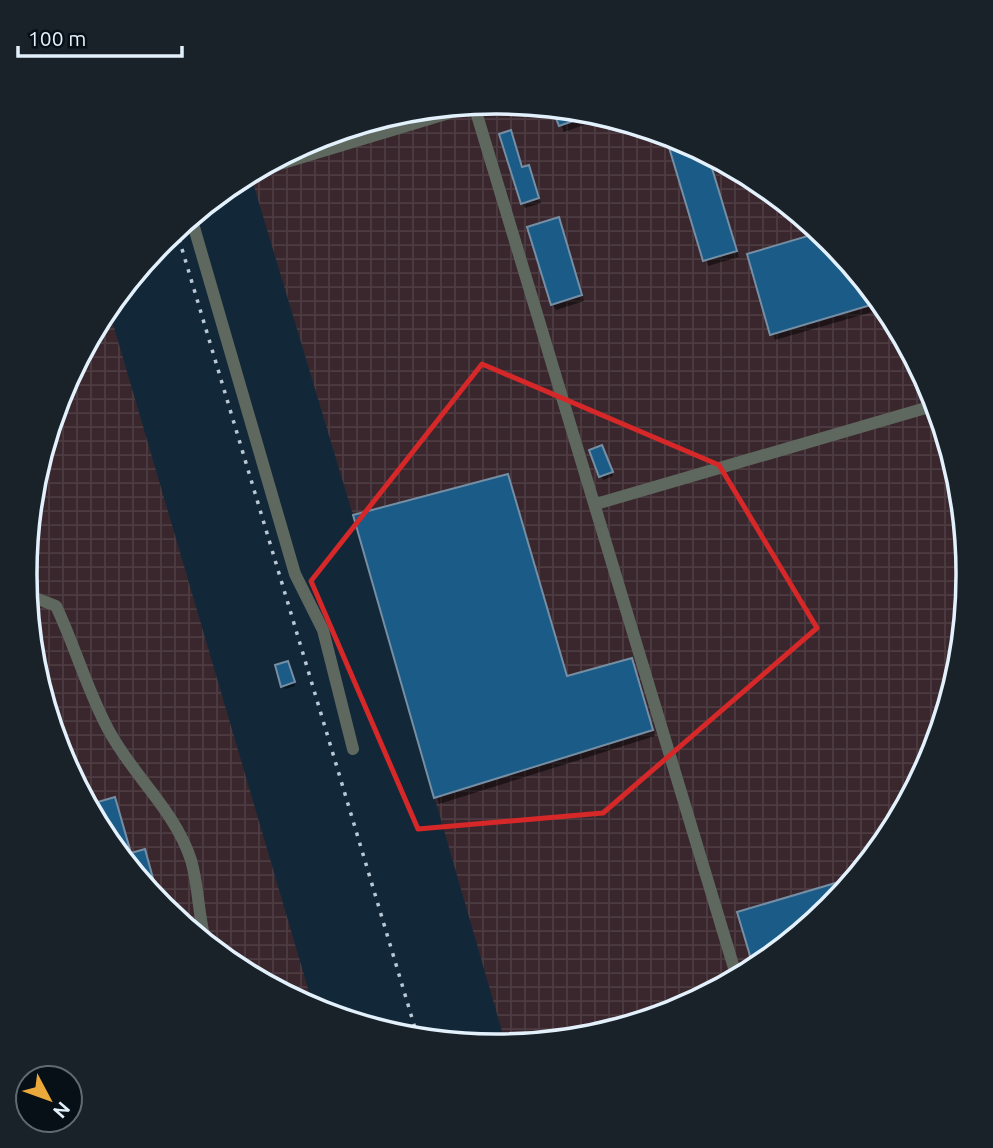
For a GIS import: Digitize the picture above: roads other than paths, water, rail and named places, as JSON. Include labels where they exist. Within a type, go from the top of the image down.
[{"type":"street","points":[[479,115],[734,967]]},
{"type":"street","points":[[306,156],[423,120]]},
{"type":"street","points":[[194,227],[295,574],[323,629],[353,749]]},
{"type":"street","points":[[596,504],[925,408]]},
{"type":"street","points":[[38,599],[56,606],[72,639],[107,729],[134,771],[174,822],[191,860],[202,927]]},
{"type":"railway","points":[[180,241],[414,1026]]}]
